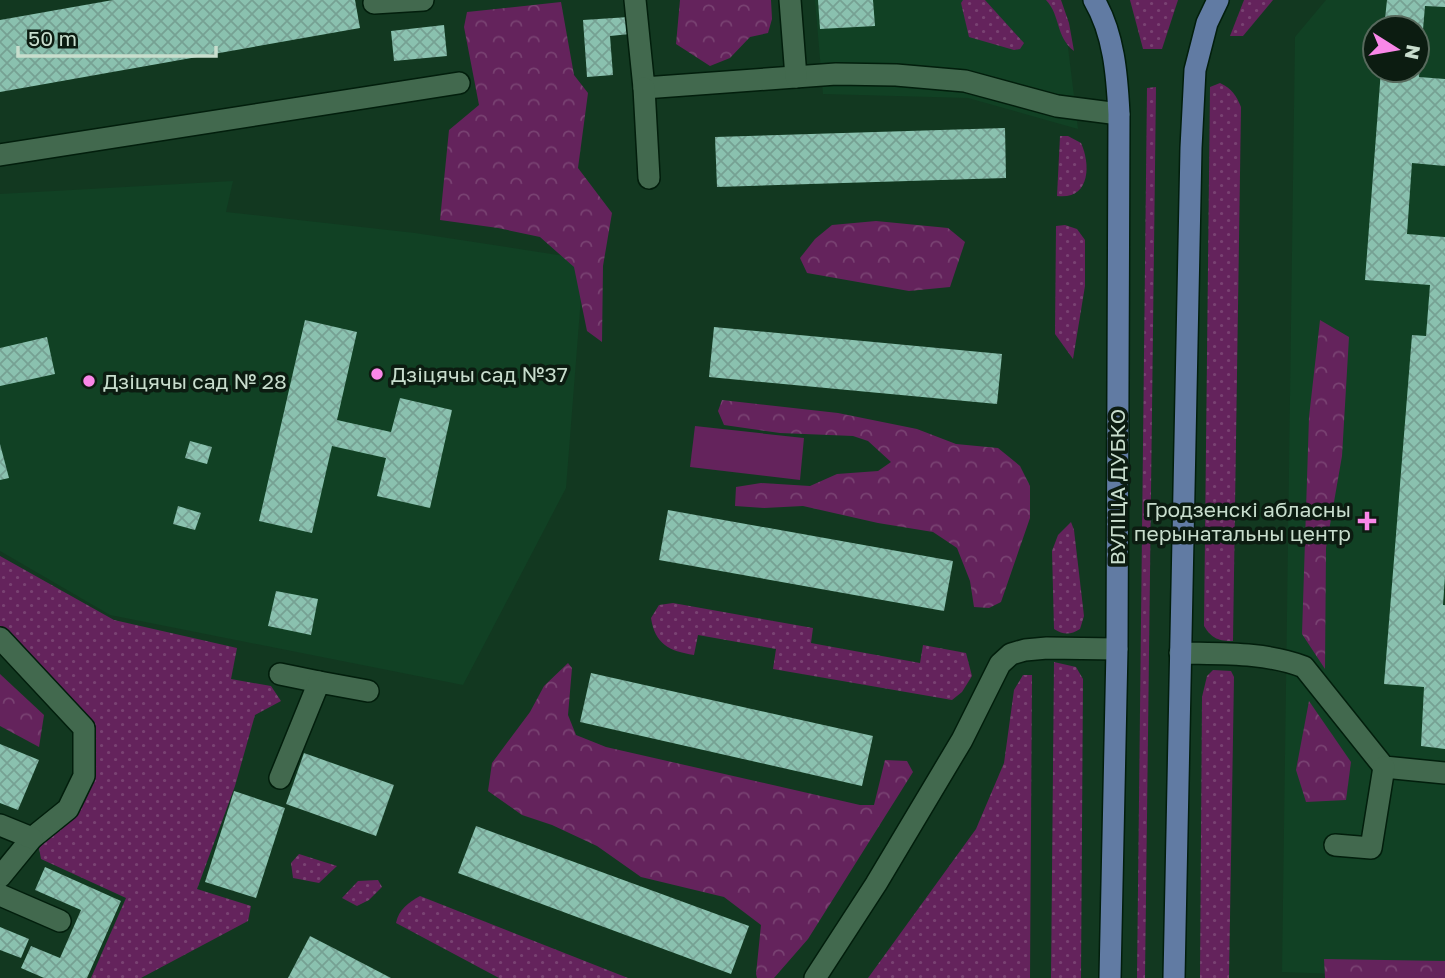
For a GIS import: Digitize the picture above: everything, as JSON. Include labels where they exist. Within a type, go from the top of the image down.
[{"type":"main road","name":"ВУЛІЦА ДУБКО","points":[[1094,0],[1102,14],[1116,67],[1119,114],[1117,649],[1110,978]]},
{"type":"main road","points":[[1174,978],[1191,148],[1195,70],[1208,23],[1218,0]]},
{"type":"lane","points":[[374,3],[423,0]]},
{"type":"lane","points":[[635,0],[649,178]]},
{"type":"lane","points":[[790,0],[796,76]]},
{"type":"lane","points":[[644,88],[796,76],[884,75],[965,81],[1057,106],[1119,114]]},
{"type":"lane","points":[[0,155],[459,83]]},
{"type":"lane","points":[[0,638],[84,728],[84,776],[68,808],[32,838],[0,877]]},
{"type":"lane","points":[[815,978],[876,884],[962,740],[1000,664],[1011,654],[1025,650],[1117,649]]},
{"type":"lane","points":[[1180,653],[1288,660],[1304,667],[1384,767],[1445,772]]},
{"type":"lane","points":[[280,674],[368,691]]},
{"type":"lane","points":[[280,778],[319,682]]},
{"type":"lane","points":[[1335,845],[1371,848],[1384,767]]},
{"type":"lane","points":[[0,825],[32,838]]},
{"type":"lane","points":[[0,895],[60,921]]},
{"type":"shaded area","points":[[815,0],[1053,0],[1067,39],[1078,129],[968,98],[823,94]]},
{"type":"shaded area","name":"Гродзенскі абласны перынатальны центр","points":[[1326,0],[1445,0],[1445,978],[1282,972],[1295,37]]},
{"type":"shaded area","name":"Дзіцячы сад №37","points":[[233,181],[226,212],[415,233],[584,259],[566,488],[463,685],[110,615],[0,551],[0,194]]},
{"type":"green space","points":[[680,0],[771,0],[772,19],[768,33],[750,37],[730,58],[710,66],[676,44]]},
{"type":"green space","points":[[963,0],[985,0],[1024,43],[1020,49],[1014,50],[969,37],[961,3]]},
{"type":"green space","points":[[1046,0],[1061,0],[1074,51],[1064,39]]},
{"type":"green space","points":[[1130,0],[1178,0],[1162,49],[1143,49]]},
{"type":"green space","points":[[1244,0],[1273,0],[1243,36],[1230,36]]},
{"type":"green space","points":[[561,2],[574,75],[588,93],[578,168],[612,213],[603,266],[602,342],[587,331],[574,267],[540,237],[440,220],[449,130],[479,105],[464,27],[467,12]]},
{"type":"green space","points":[[1220,83],[1233,93],[1241,107],[1233,641],[1216,638],[1204,626],[1210,87]]},
{"type":"green space","points":[[1156,87],[1145,978],[1137,978],[1147,88]]},
{"type":"green space","points":[[1060,136],[1068,136],[1081,143],[1086,161],[1087,170],[1082,187],[1068,196],[1057,196]]},
{"type":"green space","points":[[876,221],[948,228],[965,242],[950,287],[909,291],[807,273],[800,258],[815,239],[832,225]]},
{"type":"green space","points":[[1065,225],[1077,229],[1085,240],[1085,286],[1073,359],[1055,334],[1056,226]]},
{"type":"green space","points":[[1320,320],[1349,337],[1342,456],[1326,548],[1325,669],[1302,634],[1309,417]]},
{"type":"green space","points":[[722,400],[838,413],[917,429],[956,444],[998,448],[1020,466],[1030,486],[1030,518],[1001,602],[989,608],[974,607],[970,581],[957,548],[933,532],[803,506],[735,506],[736,487],[761,483],[810,486],[837,474],[878,471],[891,462],[868,441],[853,436],[780,433],[724,425],[718,411]]},
{"type":"green space","points":[[695,426],[804,438],[800,480],[690,467]]},
{"type":"green space","points":[[1071,522],[1084,616],[1080,629],[1067,634],[1054,629],[1052,551],[1058,535]]},
{"type":"green space","points":[[0,556],[114,620],[237,648],[231,679],[271,686],[281,701],[255,715],[235,786],[197,889],[251,906],[248,921],[141,978],[91,978],[126,898],[41,859],[39,848],[78,801],[88,727],[0,634]]},
{"type":"green space","points":[[673,603],[813,628],[811,643],[920,663],[923,645],[966,653],[972,676],[962,692],[952,700],[773,669],[776,649],[698,635],[694,655],[685,653],[665,645],[653,627],[651,618],[659,605]]},
{"type":"green space","points":[[1054,662],[1076,667],[1083,679],[1081,978],[1051,978]]},
{"type":"green space","points":[[568,663],[572,668],[568,715],[576,735],[606,747],[860,805],[874,805],[885,760],[907,761],[913,772],[808,939],[774,978],[757,978],[756,974],[761,925],[724,897],[641,877],[597,846],[552,825],[522,815],[488,791],[492,763],[530,712],[544,686]]},
{"type":"green space","points":[[1213,670],[1231,671],[1234,677],[1229,978],[1200,978],[1202,697],[1207,676]]},
{"type":"green space","points":[[0,674],[44,715],[39,747],[0,726]]},
{"type":"green space","points":[[1023,675],[1032,675],[1030,978],[868,978],[976,829],[1004,763],[1014,690]]},
{"type":"green space","points":[[1309,701],[1351,762],[1346,800],[1306,802],[1296,770]]},
{"type":"green space","points":[[299,854],[337,866],[319,883],[293,878],[291,863]]},
{"type":"green space","points":[[378,880],[382,887],[369,900],[357,906],[342,898],[358,881]]},
{"type":"green space","points":[[420,896],[628,978],[499,978],[396,923],[405,907]]},
{"type":"green space","points":[[1324,959],[1445,961],[1445,978],[1325,978]]},
{"type":"building","points":[[113,0],[355,0],[360,28],[0,92],[0,20]]},
{"type":"building","points":[[818,0],[873,0],[875,26],[820,29]]},
{"type":"building","name":"Гродзенскі абласны перынатальны центр","points":[[1387,0],[1445,0],[1445,7],[1425,6],[1424,14],[1386,14]]},
{"type":"building","points":[[629,17],[630,34],[610,36],[613,75],[587,77],[583,20]]},
{"type":"building","points":[[444,25],[447,56],[394,61],[391,31]]},
{"type":"building","name":"Гродзенскі абласны перынатальны центр","points":[[1431,78],[1445,79],[1445,166],[1412,163],[1407,234],[1445,237],[1445,749],[1421,746],[1424,687],[1384,684],[1412,335],[1426,336],[1430,285],[1365,280],[1380,84],[1431,84]]},
{"type":"building","points":[[1005,128],[1006,178],[717,187],[715,137]]},
{"type":"building","points":[[305,320],[357,332],[337,420],[391,432],[400,398],[452,410],[430,508],[377,496],[386,458],[332,446],[312,533],[259,521]]},
{"type":"building","points":[[714,327],[1002,354],[997,404],[709,377]]},
{"type":"building","points":[[47,337],[55,374],[0,386],[0,348]]},
{"type":"building","points":[[190,441],[212,447],[207,464],[185,458]]},
{"type":"building","points":[[0,444],[9,478],[0,480]]},
{"type":"building","points":[[178,506],[201,513],[195,530],[173,524]]},
{"type":"building","points":[[668,510],[953,561],[944,611],[659,560]]},
{"type":"building","points":[[276,591],[318,599],[311,635],[268,626]]},
{"type":"building","points":[[591,673],[873,736],[862,786],[580,722]]},
{"type":"building","points":[[0,744],[39,760],[18,810],[0,803]]},
{"type":"building","points":[[304,753],[394,785],[376,836],[286,804]]},
{"type":"building","points":[[234,791],[285,808],[256,898],[205,882]]},
{"type":"building","points":[[476,826],[749,926],[731,974],[458,873]]},
{"type":"building","points":[[45,867],[121,901],[87,978],[44,978],[21,968],[31,946],[60,958],[81,910],[35,890]]},
{"type":"building","points":[[0,927],[29,939],[21,958],[0,950]]},
{"type":"building","points":[[310,936],[343,953],[391,978],[288,978]]},
{"type":"place","name":"Дзіцячы сад №37","points":[[377,374]]},
{"type":"place","name":"Дзіцячы сад № 28","points":[[89,381]]},
{"type":"place","name":"Гродзенскі абласны перынатальны центр","points":[[1367,521]]}]
